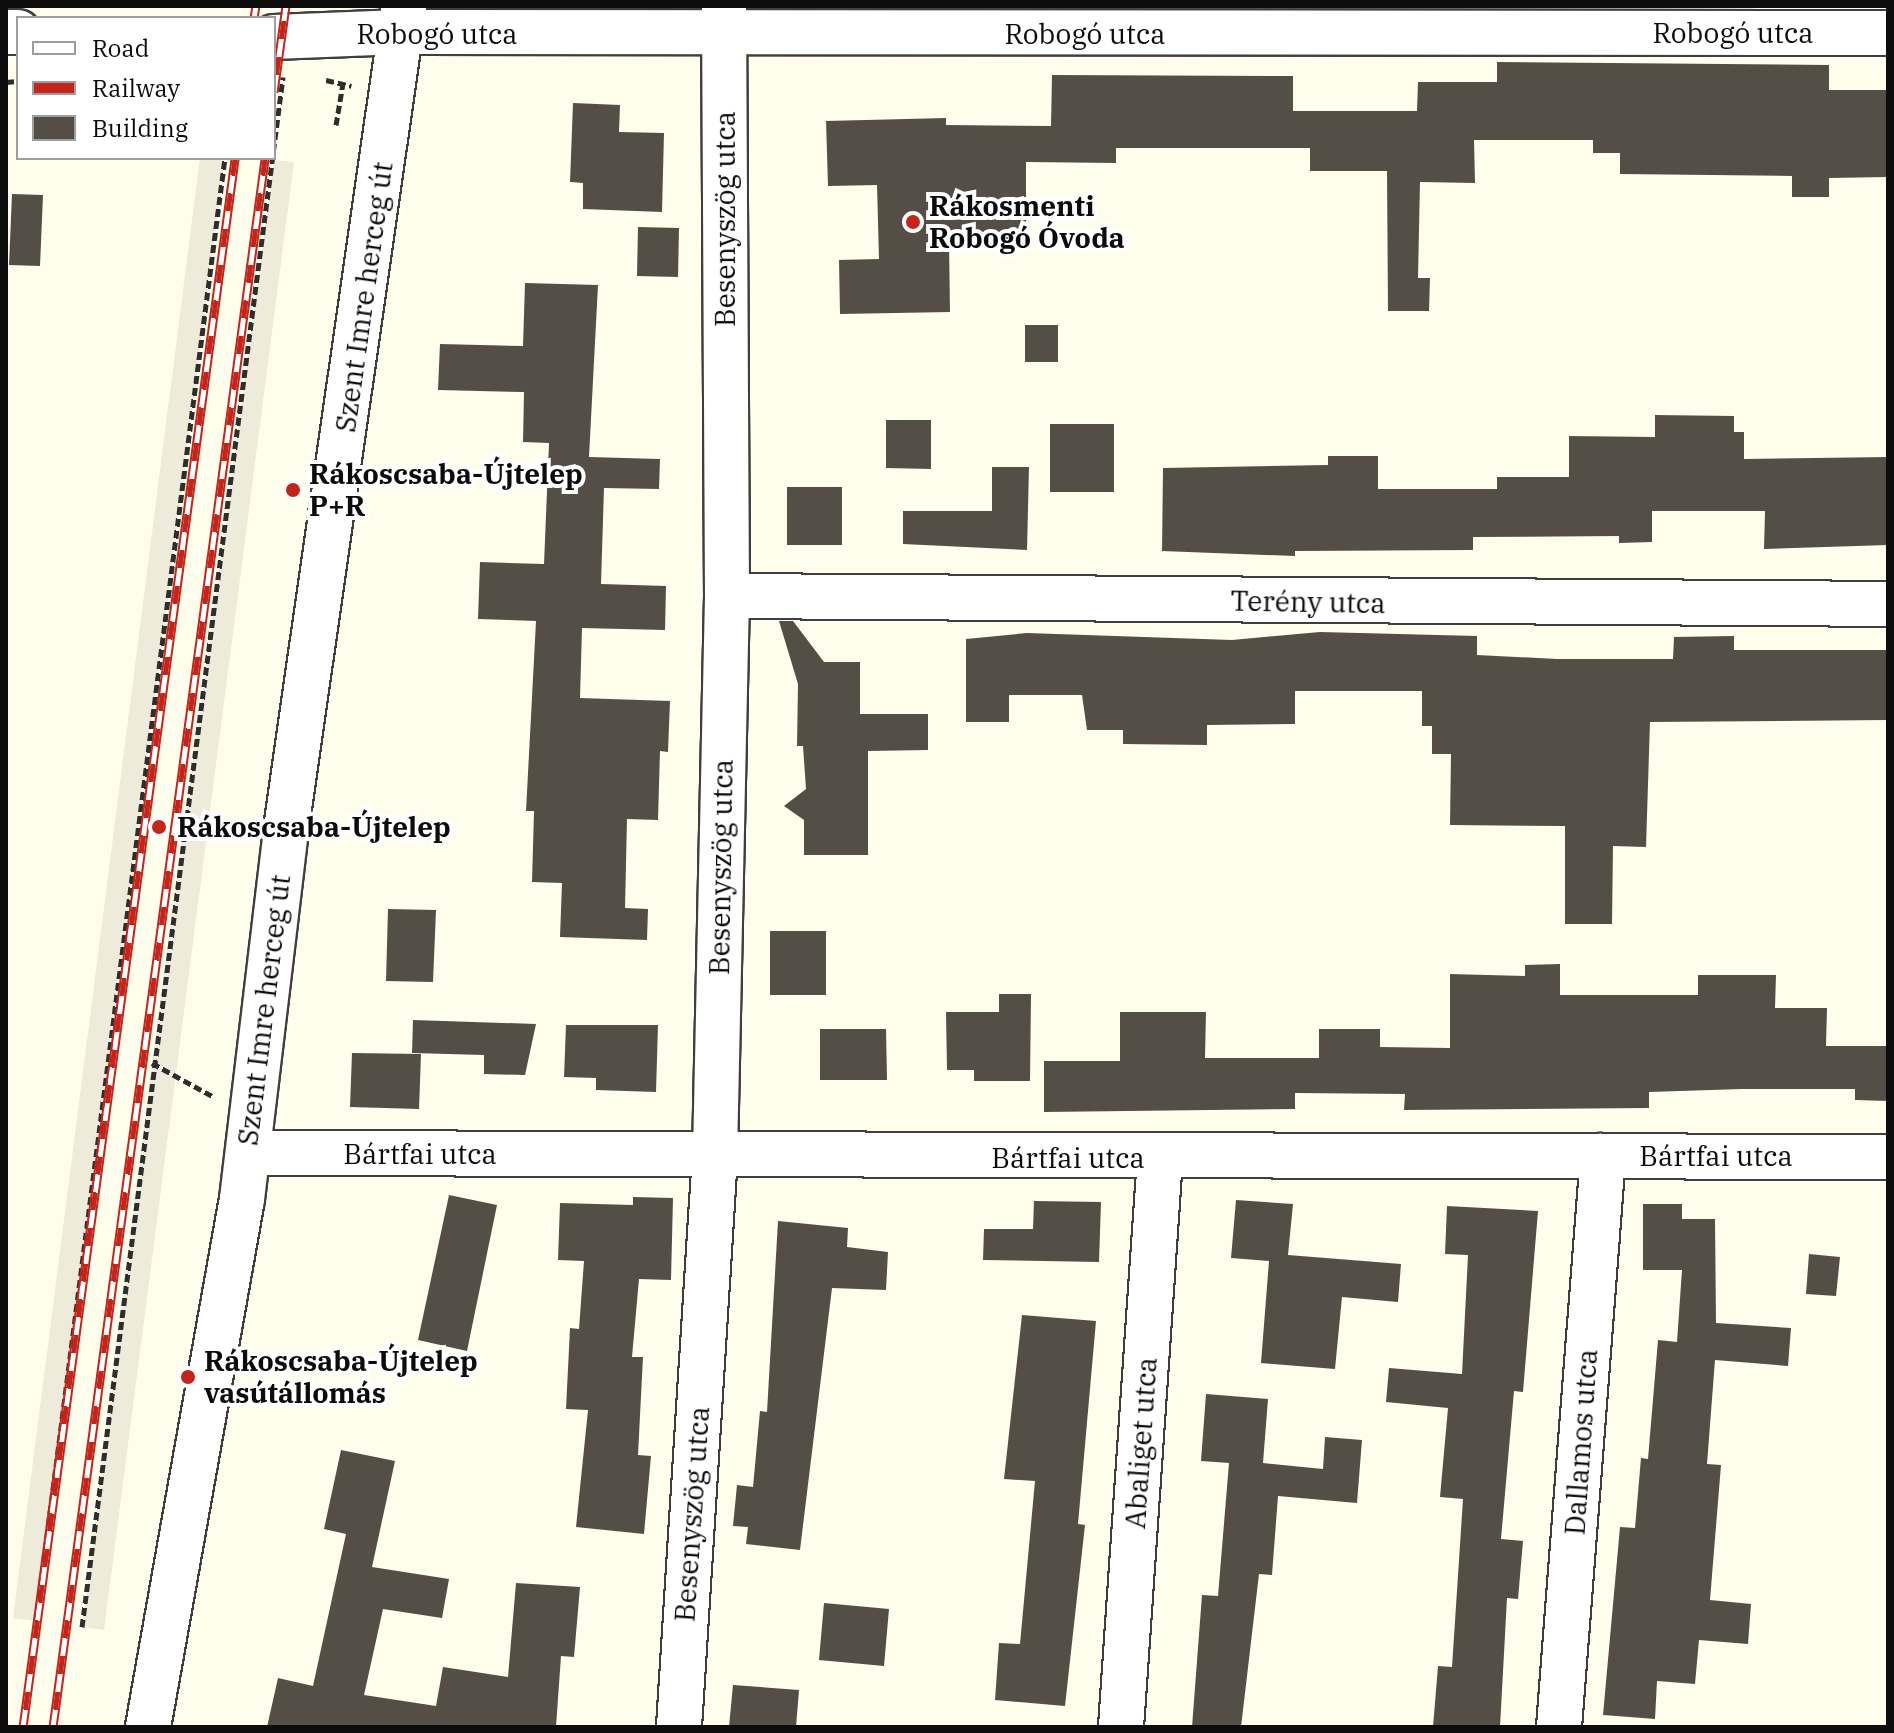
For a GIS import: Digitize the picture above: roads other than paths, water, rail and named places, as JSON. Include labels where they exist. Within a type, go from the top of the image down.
[{"type":"street","name":"Robogó utca","points":[[278,55],[402,19],[1888,33]]},
{"type":"street","name":"Szent Imre herceg út","points":[[148,1727],[248,1153],[286,829],[393,103],[402,19]]},
{"type":"street","name":"Besenyszög utca","points":[[679,1727],[715,1155],[727,596],[724,20]]},
{"type":"street","name":"Terény utca","points":[[727,596],[1888,604]]},
{"type":"street","name":"Bártfai utca","points":[[248,1153],[1160,1158],[1888,1157]]},
{"type":"street","name":"Dallamos utca","points":[[1559,1727],[1603,1156]]},
{"type":"street","name":"Abaliget utca","points":[[1121,1727],[1160,1158]]},
{"type":"railway","points":[[254,16],[256,6]]},
{"type":"railway","points":[[276,78],[286,6]]},
{"type":"railway","points":[[23,1727],[235,160]]},
{"type":"railway","points":[[53,1727],[265,160]]},
{"type":"place","name":"Rákosmenti Robogó Óvoda","points":[[913,222]]},
{"type":"place","name":"Rákoscsaba-Újtelep P+R","points":[[293,490]]},
{"type":"place","name":"Rákoscsaba-Újtelep","points":[[159,827]]},
{"type":"place","name":"Rákoscsaba-Újtelep vasútállomás","points":[[188,1377]]}]
